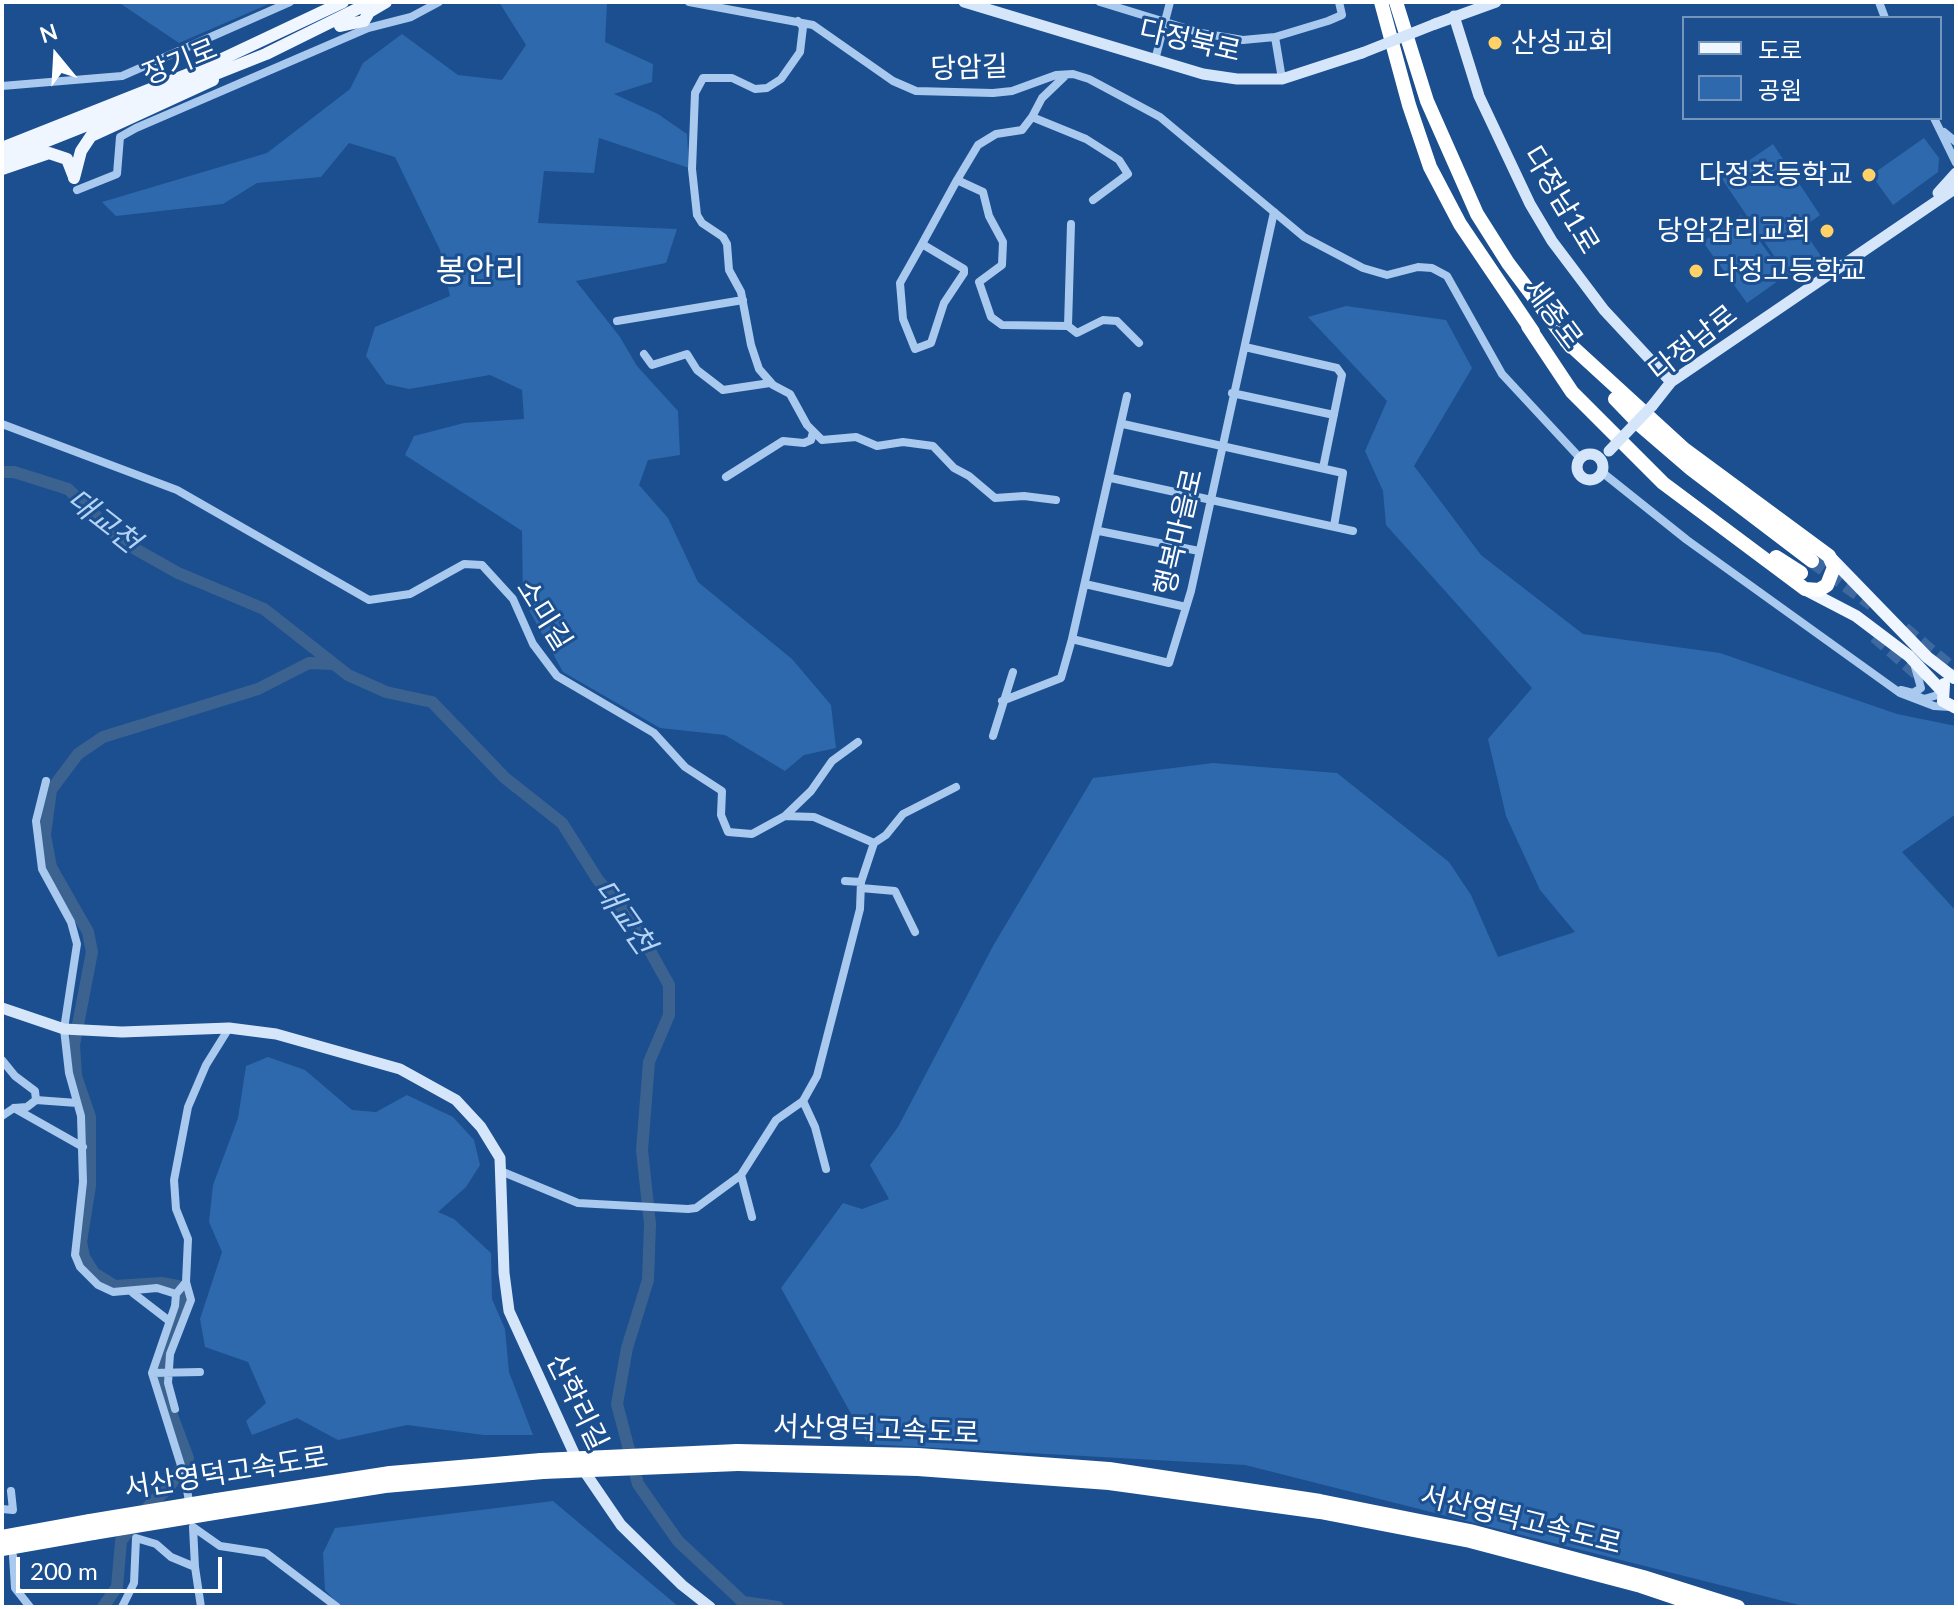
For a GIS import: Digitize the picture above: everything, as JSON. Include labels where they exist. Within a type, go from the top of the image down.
[{"type":"highway","points":[[1374,2],[1390,61],[1409,105]]},
{"type":"highway","name":"세종로","points":[[1381,2],[1409,105],[1430,167],[1460,224],[1528,326],[1626,441],[1689,495],[1801,573]]},
{"type":"highway","name":"세종로","points":[[1398,2],[1403,31],[1450,157],[1477,214],[1508,263],[1566,341],[1641,426],[1812,561]]},
{"type":"highway","points":[[1528,326],[1572,392],[1663,483],[1805,589],[1819,590],[1833,576],[1834,567],[1829,556],[1684,449],[1566,341]]},
{"type":"highway","name":"서산영덕고속도로","points":[[2,1537],[92,1527],[390,1473],[737,1458],[918,1455],[1109,1469],[1320,1501],[1470,1531],[1643,1577],[1738,1607]]},
{"type":"highway","name":"서산영덕고속도로","points":[[737,1458],[1109,1483],[1320,1512],[1470,1541],[1641,1586],[1703,1607]]},
{"type":"highway","name":"서산영덕고속도로","points":[[7,1553],[92,1527]]},
{"type":"main road","points":[[278,32],[283,22],[326,2]]},
{"type":"main road","name":"장기로","points":[[2,148],[201,69],[343,2]]},
{"type":"main road","name":"장기로","points":[[2,159],[266,54],[371,2]]},
{"type":"main road","points":[[266,54],[286,51],[346,23],[366,25],[369,12],[386,2]]},
{"type":"main road","points":[[2,169],[49,153],[67,159],[74,178],[81,151],[91,136],[206,86],[223,70]]},
{"type":"main road","points":[[1829,556],[1927,657],[1955,678],[1941,692]]},
{"type":"main road","points":[[1805,589],[1856,616],[1909,656],[1954,707]]},
{"type":"street","points":[[2,86],[122,76],[290,2]]},
{"type":"street","points":[[77,190],[117,174],[120,137],[136,128],[366,25],[411,17],[439,2]]},
{"type":"street","name":"당암길","points":[[689,2],[798,20],[832,35],[893,81],[916,91],[1012,91],[1043,78],[1067,74]]},
{"type":"street","name":"다정북로","points":[[964,2],[1214,76],[1282,79],[1362,53],[1496,2]]},
{"type":"street","points":[[1100,2],[1222,38],[1275,37],[1342,15],[1339,2]]},
{"type":"street","points":[[1155,60],[1170,2]]},
{"type":"street","name":"다정남1로","points":[[1454,16],[1479,96],[1530,204],[1596,300],[1671,382]]},
{"type":"street","points":[[798,20],[803,27],[800,52],[781,79],[767,88],[755,89],[732,78],[703,78],[695,93],[692,169],[697,215],[702,223],[723,237],[729,270],[737,281],[743,300],[753,355],[770,383],[790,394],[813,432],[830,441],[856,437],[877,446],[903,442],[933,446],[954,468],[969,476],[995,498],[1024,496],[1056,500]]},
{"type":"street","points":[[1275,37],[1282,79]]},
{"type":"street","points":[[964,269],[944,303],[931,343],[915,349],[899,300],[900,283],[978,145],[996,134],[1022,130],[1042,98],[1067,74],[1089,79],[1160,117],[1304,237],[1363,268],[1387,275],[1418,267],[1432,268],[1447,276],[1502,374],[1580,458]]},
{"type":"street","points":[[1032,117],[1086,139],[1119,160],[1128,174],[1093,200]]},
{"type":"street","points":[[1935,120],[1956,163]]},
{"type":"street","points":[[1940,128],[1956,142]]},
{"type":"street","points":[[1922,210],[1956,173]]},
{"type":"street","points":[[957,180],[983,192],[989,216],[1003,242],[1002,265],[979,282]]},
{"type":"street","points":[[1922,210],[1956,188]]},
{"type":"street","name":"다정남로","points":[[1605,454],[1671,382],[1922,210]]},
{"type":"street","name":"행복마을로","points":[[1072,639],[1169,663],[1186,607],[1274,212]]},
{"type":"street","points":[[1068,326],[1071,224]]},
{"type":"street","points":[[922,244],[964,269],[979,282],[991,317],[1002,325],[1068,326],[1077,333],[1103,320],[1117,321],[1139,343]]},
{"type":"street","points":[[617,321],[743,300]]},
{"type":"street","points":[[1245,347],[1337,368],[1342,375],[1323,468]]},
{"type":"street","points":[[644,354],[652,365],[687,354],[697,370],[723,390],[770,383]]},
{"type":"street","points":[[1232,393],[1334,415]]},
{"type":"street","points":[[1002,701],[1061,678],[1099,531],[1127,396]]},
{"type":"street","name":"소미길","points":[[2,424],[177,490],[369,600],[410,594],[464,564],[482,565],[513,599],[533,644],[557,676],[654,733],[685,767],[722,791],[721,815],[728,832],[752,834],[785,816],[811,791],[832,761],[858,742]]},
{"type":"street","points":[[1123,424],[1343,473],[1334,526]]},
{"type":"street","points":[[726,477],[783,441],[804,443],[811,440],[813,432]]},
{"type":"street","points":[[1591,453],[1605,454],[1603,473],[1597,479],[1584,479],[1577,468],[1580,458],[1591,453]]},
{"type":"street","points":[[1603,473],[1687,540],[1910,699],[1954,707]]},
{"type":"street","points":[[1111,478],[1353,531]]},
{"type":"street","points":[[1099,531],[1199,551]]},
{"type":"street","points":[[1085,584],[1186,607]]},
{"type":"street","points":[[1896,688],[1913,693],[1921,688],[1909,656]]},
{"type":"street","points":[[993,736],[1002,701],[1011,688],[1013,672]]},
{"type":"street","points":[[1896,688],[1924,699],[1941,692]]},
{"type":"street","points":[[46,781],[36,821],[42,869],[71,922],[77,944],[69,1073],[83,1147],[83,1182],[75,1255],[80,1267],[98,1285],[113,1292],[133,1293],[157,1288],[176,1294]]},
{"type":"street","points":[[503,1172],[585,1204],[688,1209],[706,1202],[741,1175],[776,1120],[803,1101],[811,1091],[824,1058],[843,967],[860,909],[861,885],[874,843],[886,835],[896,819],[936,794],[956,787]]},
{"type":"street","points":[[785,816],[814,817],[853,837],[874,843]]},
{"type":"street","points":[[845,881],[895,891],[915,932]]},
{"type":"street","name":"산학리길","points":[[2,1008],[71,1030],[229,1028],[314,1043],[426,1080],[468,1110],[500,1158],[503,1172],[505,1295],[519,1336],[564,1432],[588,1480],[621,1525],[682,1585],[710,1607]]},
{"type":"street","points":[[175,1409],[168,1372],[170,1354],[191,1300],[186,1282],[188,1239],[176,1209],[175,1169],[188,1107],[206,1065],[229,1028]]},
{"type":"street","points":[[2,1060],[15,1076],[35,1091],[36,1100]]},
{"type":"street","points":[[2,1116],[14,1108],[27,1107],[36,1100],[77,1103]]},
{"type":"street","points":[[803,1101],[815,1127],[826,1169]]},
{"type":"street","points":[[14,1108],[83,1147]]},
{"type":"street","points":[[741,1175],[752,1217]]},
{"type":"street","points":[[186,1282],[176,1294],[175,1306],[152,1373],[184,1475],[201,1607]]},
{"type":"street","points":[[133,1293],[168,1320]]},
{"type":"street","points":[[152,1373],[200,1372]]},
{"type":"street","points":[[11,1491],[14,1522]]},
{"type":"street","points":[[2,1509],[13,1510]]},
{"type":"street","points":[[193,1527],[220,1546],[266,1553],[337,1607]]},
{"type":"street","points":[[122,1607],[134,1583],[136,1538],[156,1544],[171,1557],[195,1567]]},
{"type":"street","points":[[7,1553],[15,1588],[30,1607]]},
{"type":"green space","points":[[118,2],[271,2],[271,3],[179,43]]},
{"type":"green space","points":[[499,2],[607,4],[605,42],[653,64],[652,82],[614,94],[658,114],[687,134],[689,168],[599,138],[594,173],[544,171],[538,223],[677,229],[666,263],[576,281],[620,337],[637,366],[678,411],[680,455],[648,460],[639,485],[668,518],[698,582],[792,659],[831,705],[836,748],[804,755],[785,771],[725,735],[660,728],[563,672],[523,599],[522,531],[405,455],[414,436],[464,423],[524,419],[522,390],[490,375],[409,389],[386,384],[366,356],[375,327],[450,296],[440,250],[395,157],[349,143],[321,177],[257,183],[223,204],[116,216],[102,202],[267,153],[350,89],[363,63],[402,34],[458,75],[502,80],[526,45]]},
{"type":"green space","points":[[1924,138],[1939,158],[1938,172],[1893,205],[1875,180],[1877,171]]},
{"type":"green space","points":[[1773,144],[1820,215],[1802,228],[1823,259],[1791,281],[1722,179]]},
{"type":"green space","points":[[1741,215],[1785,276],[1747,303],[1703,242]]},
{"type":"green space","points":[[1346,306],[1446,320],[1472,368],[1414,466],[1481,555],[1583,634],[1720,653],[1897,714],[1956,726],[1956,814],[1902,852],[1956,911],[1956,1607],[1807,1607],[1245,1465],[868,1444],[781,1288],[843,1203],[862,1209],[889,1199],[870,1165],[898,1127],[993,946],[1093,778],[1213,763],[1337,773],[1449,862],[1471,895],[1498,957],[1575,932],[1540,890],[1506,816],[1488,739],[1532,688],[1386,525],[1383,491],[1365,451],[1387,401],[1308,317]]},
{"type":"green space","points":[[268,1057],[305,1070],[352,1110],[376,1112],[407,1095],[453,1117],[474,1140],[480,1165],[466,1187],[438,1212],[454,1219],[491,1253],[492,1299],[505,1329],[509,1372],[533,1435],[484,1435],[407,1425],[338,1440],[297,1418],[252,1435],[246,1421],[266,1403],[248,1362],[205,1347],[200,1319],[222,1252],[209,1222],[213,1185],[238,1118],[246,1066]]},
{"type":"green space","points":[[553,1501],[679,1607],[341,1607],[325,1590],[323,1553],[335,1528]]},
{"type":"waterway","name":"대교천","points":[[2,472],[14,472],[68,489],[123,542],[178,573],[264,609],[348,675],[386,692],[432,702],[505,778],[562,823],[598,880],[634,922],[669,985],[669,1015],[649,1062],[642,1150],[650,1224],[648,1280],[627,1348],[617,1404],[638,1484],[678,1541],[743,1602],[778,1607]]},
{"type":"waterway","points":[[103,1607],[117,1587],[121,1541],[152,1502],[168,1489],[188,1458],[159,1380],[183,1295],[178,1286],[161,1283],[115,1286],[94,1273],[84,1257],[81,1242],[90,1186],[90,1117],[76,1076],[74,1045],[92,952],[88,932],[51,867],[45,835],[51,790],[78,754],[103,737],[258,689],[309,663],[334,664]]},
{"type":"tunnel","points":[[1812,561],[1872,604]]},
{"type":"tunnel","points":[[1904,629],[1956,672]]},
{"type":"tunnel","points":[[1875,636],[1925,680]]},
{"type":"place","name":"산성교회","points":[[1495,43]]},
{"type":"place","name":"다정초등학교","points":[[1869,175]]},
{"type":"place","name":"당암감리교회","points":[[1827,231]]},
{"type":"place","name":"다정고등학교","points":[[1696,271]]},
{"type":"district","name":"봉안리","points":[[480,272]]}]
